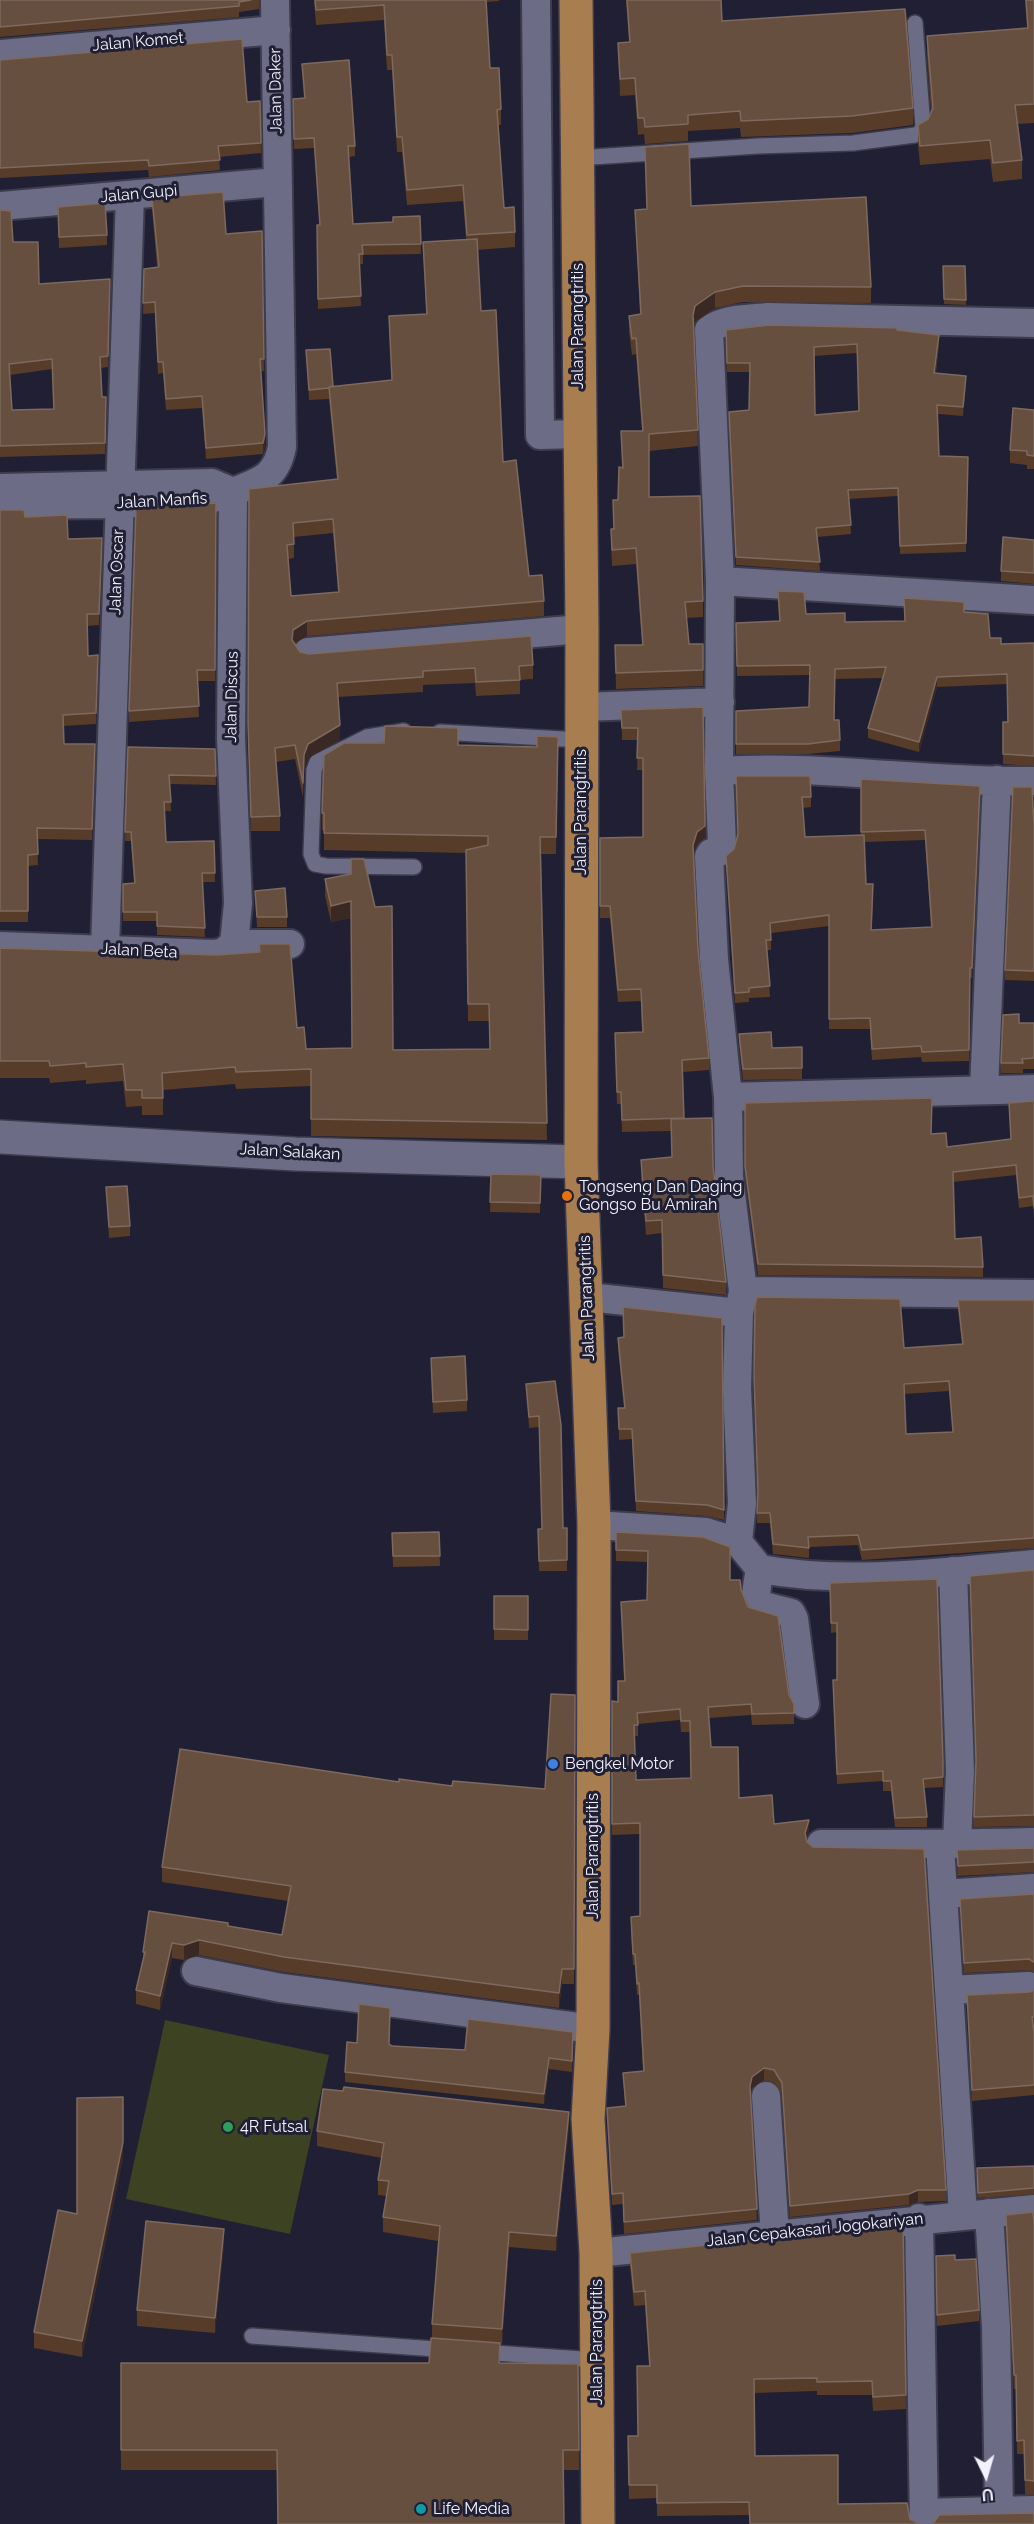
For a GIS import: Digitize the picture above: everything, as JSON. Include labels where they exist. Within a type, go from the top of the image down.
[{"type":"main road","name":"Jalan Parangtritis","points":[[576,0],[582,628],[581,1162],[588,1297],[594,1525],[593,2029],[582,2118],[596,2253],[597,2524]]},
{"type":"street","name":"Jalan Daker","points":[[232,492],[272,472],[279,464],[282,447],[275,0]]},
{"type":"street","points":[[536,0],[540,435],[579,434]]},
{"type":"street","name":"Jalan Komet","points":[[0,54],[276,30]]},
{"type":"street","name":"Jalan Gupi","points":[[0,206],[277,182]]},
{"type":"street","name":"Jalan Oscar","points":[[105,949],[130,195]]},
{"type":"street","points":[[738,1542],[742,1503],[737,1388],[741,1302],[729,1177],[728,1096],[714,959],[709,856],[710,853],[719,852],[722,845],[719,771],[720,581],[708,336],[714,326],[768,317],[1034,323]]},
{"type":"street","name":"Jalan Manfis","points":[[0,488],[213,498],[232,492]]},
{"type":"street","name":"Jalan Discus","points":[[232,492],[231,738],[237,903],[234,944]]},
{"type":"street","name":"Jalan Manfis","points":[[0,505],[119,495]]},
{"type":"street","points":[[720,581],[1034,600]]},
{"type":"street","points":[[308,652],[582,628]]},
{"type":"street","points":[[582,707],[720,702]]},
{"type":"street","points":[[719,771],[754,768],[1034,781]]},
{"type":"street","points":[[984,1090],[997,780]]},
{"type":"street","name":"Jalan Beta","points":[[0,946],[214,954],[222,953],[234,944],[290,944]]},
{"type":"street","points":[[728,1096],[1034,1089]]},
{"type":"street","name":"Jalan Salakan","points":[[0,1137],[296,1154],[581,1162]]},
{"type":"street","points":[[588,1297],[741,1302],[1034,1293]]},
{"type":"street","points":[[594,1525],[706,1532],[738,1542],[759,1569],[757,1601],[766,1608],[791,1613],[794,1619],[805,1704]]},
{"type":"street","points":[[759,1569],[817,1578],[1034,1564]]},
{"type":"street","points":[[953,1571],[960,1771],[943,1894],[949,1990],[976,2214],[996,2327],[999,2511]]},
{"type":"street","points":[[821,1844],[949,1845],[1034,1842]]},
{"type":"street","points":[[943,1894],[1034,1888]]},
{"type":"street","points":[[196,1971],[281,1988],[593,2029]]},
{"type":"street","points":[[949,1990],[1029,1986]]},
{"type":"street","points":[[766,2096],[775,2236]]},
{"type":"street","name":"Jalan Cepakasari Jogokariyan","points":[[596,2253],[775,2236],[919,2218],[1034,2209]]},
{"type":"street","points":[[919,2218],[924,2518],[1034,2510]]},
{"type":"lane","points":[[577,158],[758,146],[853,143],[915,135],[920,133],[923,127],[915,23]]},
{"type":"lane","points":[[414,867],[315,864],[311,854],[314,770],[317,762],[382,732],[411,730],[581,740]]},
{"type":"lane","points":[[252,2336],[597,2360]]},
{"type":"green space","name":"4R Futsal","points":[[165,2020],[329,2055],[290,2234],[126,2199]]},
{"type":"building","points":[[0,0],[251,0],[239,2],[239,6],[0,27]]},
{"type":"building","points":[[315,0],[486,0],[490,68],[499,68],[501,109],[497,110],[504,208],[514,207],[515,232],[467,235],[463,185],[407,190],[402,137],[397,137],[392,55],[387,55],[384,5],[316,10]]},
{"type":"building","points":[[627,0],[721,0],[722,21],[905,9],[913,108],[852,116],[741,121],[740,111],[688,115],[688,124],[645,127],[644,118],[638,118],[635,78],[620,79],[618,43],[630,42]]},
{"type":"building","points":[[1026,0],[1034,0],[1034,104],[1015,105],[1022,160],[993,163],[990,140],[920,146],[918,125],[928,119],[933,108],[927,36],[1028,28]]},
{"type":"building","points":[[242,39],[247,102],[260,101],[261,143],[218,146],[220,160],[149,166],[148,160],[0,168],[0,60]]},
{"type":"building","points":[[349,60],[355,146],[348,146],[353,224],[393,222],[393,217],[420,216],[421,244],[362,245],[363,254],[359,254],[361,296],[318,299],[317,225],[320,225],[314,138],[294,139],[293,99],[305,98],[302,64]]},
{"type":"building","points":[[689,144],[691,206],[866,197],[871,287],[743,286],[715,292],[695,306],[693,315],[698,430],[649,434],[649,497],[700,496],[703,601],[685,602],[689,644],[703,644],[703,670],[616,673],[615,645],[643,645],[636,548],[612,550],[611,529],[614,529],[613,500],[618,500],[619,467],[623,468],[621,431],[643,431],[636,338],[632,339],[629,316],[641,314],[635,210],[647,209],[645,147]]},
{"type":"building","points":[[223,192],[226,234],[262,231],[264,359],[260,359],[265,434],[263,443],[206,448],[202,396],[166,399],[163,362],[158,362],[155,302],[143,303],[144,269],[159,267],[152,198]]},
{"type":"building","points":[[105,203],[107,235],[59,237],[58,207]]},
{"type":"building","points":[[0,210],[11,211],[13,242],[38,242],[39,284],[110,279],[108,356],[100,357],[102,397],[106,397],[105,443],[0,446]],"holes":[[[52,359],[54,409],[12,410],[9,364]]]},
{"type":"building","points":[[477,239],[481,311],[496,310],[503,462],[516,460],[529,576],[542,575],[544,601],[307,621],[293,630],[292,640],[300,652],[309,654],[531,636],[533,665],[519,666],[520,680],[476,682],[475,668],[423,671],[423,677],[337,683],[340,725],[308,744],[304,755],[303,783],[295,745],[275,748],[280,816],[251,817],[248,723],[249,489],[338,479],[329,387],[392,380],[389,316],[427,314],[423,242]],"holes":[[[333,519],[339,592],[291,596],[287,545],[294,544],[293,523]]]},
{"type":"building","points":[[943,266],[965,266],[966,300],[944,299]]},
{"type":"building","points":[[769,325],[897,328],[897,330],[939,335],[934,373],[966,376],[963,407],[937,405],[939,456],[968,457],[966,543],[900,546],[898,488],[848,490],[851,525],[816,528],[820,562],[736,557],[729,412],[749,410],[750,363],[727,363],[726,330]],"holes":[[[857,344],[859,411],[815,415],[814,347]]]},
{"type":"building","points":[[330,349],[333,386],[309,390],[306,350]]},
{"type":"building","points":[[1013,408],[1034,410],[1034,456],[1027,455],[1027,451],[1010,450]]},
{"type":"building","points":[[216,503],[215,670],[197,670],[199,706],[129,711],[136,508]]},
{"type":"building","points":[[0,510],[24,510],[25,517],[67,515],[68,539],[102,538],[99,614],[87,614],[88,656],[98,655],[96,713],[63,715],[64,744],[95,744],[92,829],[37,828],[38,854],[28,855],[28,911],[0,911]]},
{"type":"building","points":[[1003,537],[1034,540],[1034,573],[1001,571]]},
{"type":"building","points":[[778,591],[804,592],[806,614],[845,613],[845,622],[905,621],[904,598],[964,602],[964,612],[988,614],[990,638],[1001,638],[1001,644],[1034,643],[1034,756],[1003,754],[1003,722],[1008,722],[1007,674],[937,677],[919,742],[868,728],[886,667],[835,669],[834,720],[839,720],[840,740],[808,744],[736,744],[736,711],[809,707],[810,665],[737,666],[736,623],[780,621]]},
{"type":"building","points":[[703,707],[705,826],[697,832],[693,845],[698,949],[709,1058],[682,1060],[684,1118],[622,1120],[621,1092],[617,1092],[615,1033],[643,1032],[641,989],[618,990],[610,906],[600,906],[600,838],[643,837],[643,758],[637,758],[638,728],[622,728],[621,710]]},
{"type":"building","points":[[385,726],[458,728],[458,745],[537,747],[537,736],[558,737],[556,837],[540,837],[547,1123],[311,1119],[311,1069],[236,1072],[235,1067],[162,1073],[163,1098],[142,1098],[142,1090],[126,1090],[123,1064],[86,1067],[86,1063],[50,1066],[49,1061],[0,1061],[0,948],[216,955],[260,952],[259,944],[290,944],[297,1028],[304,1027],[306,1049],[352,1048],[351,901],[331,906],[325,879],[351,874],[351,859],[364,859],[375,907],[392,906],[393,1050],[490,1049],[489,1004],[468,1004],[466,850],[488,845],[488,836],[324,833],[324,813],[322,813],[324,755],[344,743],[384,743]]},
{"type":"building","points":[[128,747],[215,749],[216,776],[169,775],[171,802],[164,802],[166,842],[214,841],[215,873],[202,873],[205,928],[157,926],[157,912],[123,912],[123,884],[135,883],[131,832],[125,832]]},
{"type":"building","points":[[736,776],[810,776],[811,797],[802,797],[805,837],[864,835],[866,884],[873,884],[871,930],[932,927],[925,830],[861,832],[861,779],[980,786],[972,968],[970,968],[969,1050],[922,1052],[921,1046],[872,1049],[870,1018],[829,1019],[829,915],[770,923],[771,940],[766,940],[770,986],[749,988],[749,992],[735,993],[726,856],[734,849],[738,834]]},
{"type":"building","points":[[1013,787],[1032,787],[1034,971],[1005,970]]},
{"type":"building","points":[[285,888],[287,917],[257,917],[255,891]]},
{"type":"building","points":[[1019,1014],[1019,1023],[1034,1023],[1034,1058],[1022,1059],[1023,1063],[1001,1063],[1003,1015]]},
{"type":"building","points":[[771,1032],[772,1048],[802,1047],[802,1068],[743,1069],[739,1034]]},
{"type":"building","points":[[932,1098],[931,1134],[946,1133],[947,1147],[1011,1139],[1009,1103],[1034,1101],[1034,1208],[1033,1196],[1019,1198],[1016,1165],[953,1172],[955,1239],[981,1237],[983,1267],[758,1264],[745,1166],[745,1103]]},
{"type":"building","points":[[712,1118],[713,1166],[726,1282],[663,1275],[662,1220],[646,1221],[641,1160],[672,1157],[671,1119]]},
{"type":"building","points":[[491,1174],[541,1175],[540,1203],[490,1202]]},
{"type":"building","points":[[127,1186],[130,1226],[109,1227],[106,1187]]},
{"type":"building","points":[[757,1297],[900,1299],[904,1348],[963,1344],[958,1300],[1034,1300],[1034,1538],[862,1550],[858,1535],[808,1537],[809,1548],[773,1544],[770,1513],[757,1513],[755,1305]],"holes":[[[949,1381],[953,1432],[906,1434],[904,1384]]]},
{"type":"building","points":[[623,1307],[722,1318],[724,1510],[707,1505],[636,1501],[632,1429],[619,1429],[618,1408],[625,1408],[618,1338],[624,1337]]},
{"type":"building","points":[[465,1356],[467,1400],[433,1402],[431,1358]]},
{"type":"building","points":[[555,1381],[561,1425],[563,1528],[567,1528],[567,1560],[539,1561],[538,1529],[542,1529],[539,1416],[529,1417],[526,1384]]},
{"type":"building","points":[[439,1532],[440,1556],[393,1556],[392,1533]]},
{"type":"building","points":[[616,1532],[703,1537],[730,1547],[730,1580],[740,1580],[748,1607],[778,1616],[789,1695],[794,1704],[794,1713],[752,1714],[751,1704],[708,1707],[711,1747],[738,1747],[739,1798],[772,1795],[774,1824],[809,1820],[805,1833],[807,1842],[813,1847],[924,1849],[946,2190],[918,2190],[909,2194],[790,2206],[782,2083],[774,2070],[764,2068],[752,2077],[750,2086],[757,2209],[624,2222],[623,2193],[612,2194],[607,2108],[626,2106],[623,2073],[644,2071],[639,1983],[637,1984],[635,1954],[633,1954],[631,1917],[640,1916],[640,1823],[612,1824],[612,1701],[618,1702],[618,1681],[625,1681],[621,1602],[647,1600],[648,1551],[616,1550]],"holes":[[[680,1709],[681,1721],[690,1721],[691,1778],[636,1780],[634,1725],[638,1725],[637,1713]]]},
{"type":"building","points":[[1034,1570],[1034,1815],[974,1817],[976,1760],[970,1576]]},
{"type":"building","points":[[937,1579],[943,1777],[923,1779],[927,1817],[895,1818],[891,1781],[883,1781],[883,1771],[837,1774],[833,1680],[837,1680],[837,1623],[831,1623],[830,1583]]},
{"type":"building","points":[[494,1596],[528,1596],[528,1630],[494,1629]]},
{"type":"building","points":[[551,1694],[575,1695],[574,1969],[562,1969],[559,1993],[284,1957],[199,1940],[184,1945],[172,1943],[160,1996],[136,1990],[145,1952],[143,1952],[149,1911],[228,1923],[228,1926],[282,1935],[291,1886],[162,1867],[180,1749],[399,1782],[399,1779],[452,1786],[453,1781],[545,1789]]},
{"type":"building","points":[[1034,1848],[1034,1862],[958,1866],[957,1850]]},
{"type":"building","points":[[1034,1894],[1034,1962],[1029,1959],[964,1963],[960,1899]]},
{"type":"building","points":[[1034,1990],[1034,2017],[1032,2017],[1034,2085],[972,2090],[967,1995]]},
{"type":"building","points":[[359,2004],[390,2008],[389,2044],[392,2046],[465,2050],[468,2019],[573,2032],[572,2061],[549,2058],[544,2094],[345,2072],[347,2042],[357,2043]]},
{"type":"building","points":[[344,2087],[569,2112],[556,2236],[509,2232],[502,2329],[432,2324],[440,2226],[383,2217],[389,2181],[378,2180],[384,2143],[317,2131],[323,2089],[343,2091]]},
{"type":"building","points":[[123,2097],[123,2142],[82,2341],[34,2332],[58,2210],[77,2214],[77,2098]]},
{"type":"building","points":[[1034,2166],[1034,2188],[978,2193],[977,2168]]},
{"type":"building","points":[[1033,2212],[1034,2481],[1025,2480],[1024,2440],[1017,2441],[1016,2375],[1014,2375],[1006,2215]]},
{"type":"building","points":[[146,2221],[224,2229],[215,2318],[137,2310]]},
{"type":"building","points":[[903,2225],[906,2395],[873,2397],[872,2381],[817,2382],[817,2378],[754,2379],[755,2456],[838,2455],[838,2504],[907,2503],[910,2519],[919,2524],[750,2524],[749,2502],[657,2503],[657,2485],[629,2485],[628,2436],[638,2436],[637,2366],[650,2366],[645,2291],[634,2292],[630,2253]]},
{"type":"building","points":[[955,2255],[955,2260],[976,2259],[979,2310],[937,2315],[936,2256]]},
{"type":"building","points":[[431,2338],[500,2343],[499,2363],[578,2364],[579,2450],[563,2450],[564,2524],[278,2524],[277,2450],[121,2450],[121,2363],[429,2363]]},
{"type":"building","points":[[1034,2513],[1034,2524],[933,2524],[939,2515]]},
{"type":"place","name":"Tongseng Dan Daging Gongso Bu Amirah","points":[[567,1196]]},
{"type":"place","name":"Bengkel Motor","points":[[553,1764]]},
{"type":"place","name":"4R Futsal","points":[[228,2127]]},
{"type":"place","name":"Life Media","points":[[421,2509]]}]
